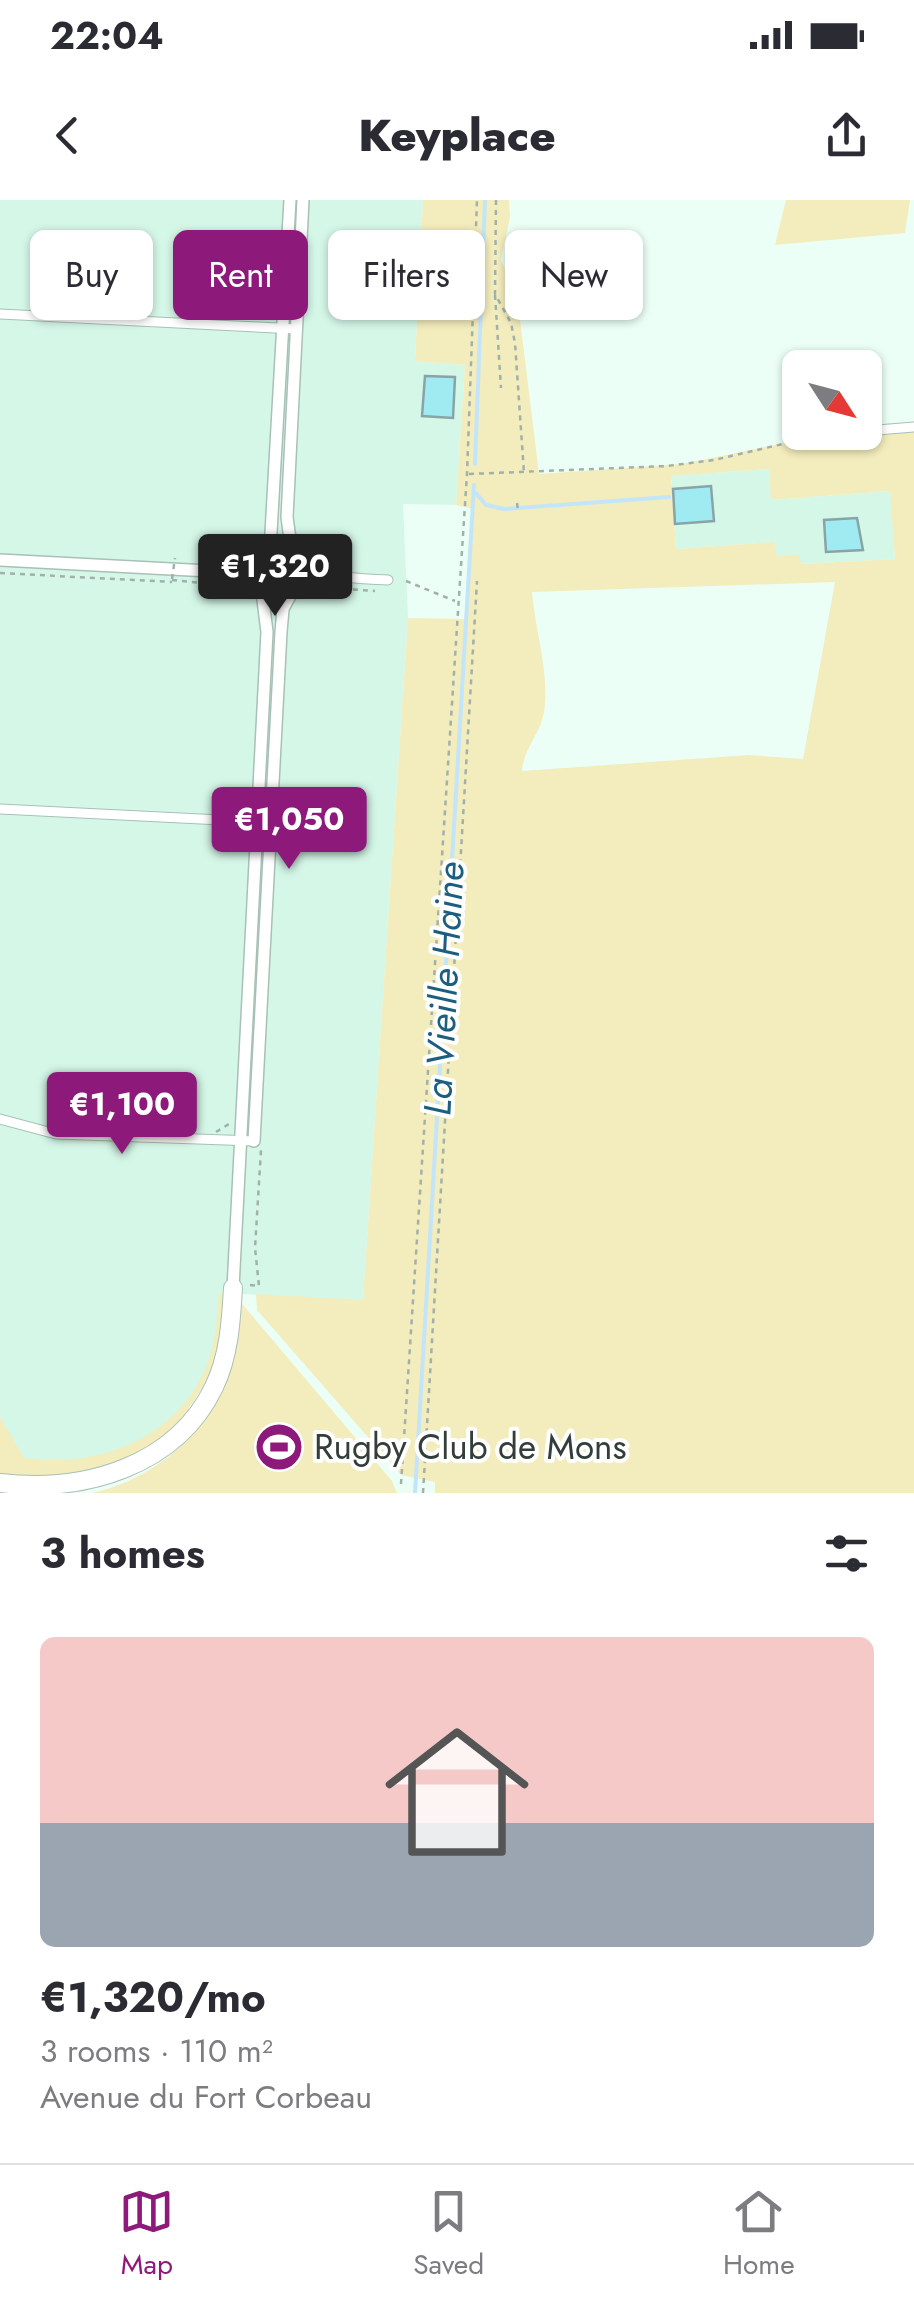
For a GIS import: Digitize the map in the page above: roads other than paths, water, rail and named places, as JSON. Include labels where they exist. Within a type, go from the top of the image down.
[{"type":"highway","points":[[0,1484],[46,1492],[86,1488],[124,1476],[161,1454],[199,1414],[214,1387],[229,1336],[233,1288]]},
{"type":"street","points":[[247,1141],[271,822],[280,632],[284,610],[302,574],[287,517],[290,200]]},
{"type":"street","points":[[0,560],[228,572],[270,550],[303,200]]},
{"type":"street","points":[[0,314],[289,328]]},
{"type":"street","points":[[882,430],[914,427]]},
{"type":"street","points":[[270,550],[295,556],[316,572],[332,577],[388,580]]},
{"type":"street","points":[[233,1288],[246,1247],[257,822],[267,632],[253,573],[258,559]]},
{"type":"street","points":[[228,572],[276,598],[332,577]]},
{"type":"street","points":[[0,809],[271,822]]},
{"type":"street","points":[[0,1119],[56,1134],[247,1141]]},
{"type":"waterway","name":"La Vieille Haine","points":[[475,464],[485,200]]},
{"type":"waterway","name":"La Vieille Haine","points":[[415,1493],[474,485]]},
{"type":"waterway","points":[[476,493],[486,505],[504,509],[669,497]]},
{"type":"place","name":"Rugby Club de Mons","points":[[279,1447]]}]
